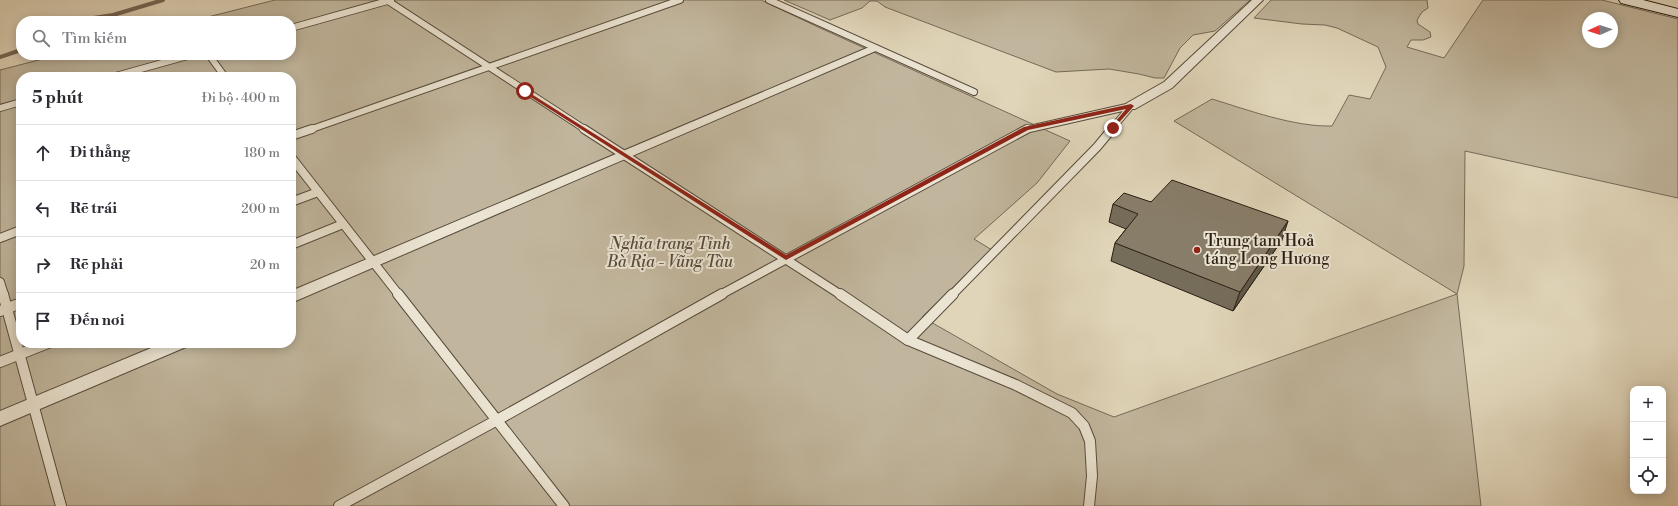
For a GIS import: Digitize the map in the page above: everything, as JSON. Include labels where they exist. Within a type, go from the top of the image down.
[{"type":"main road","points":[[1626,0],[1678,13]]},
{"type":"street","points":[[1131,106],[1168,84],[1258,0]]},
{"type":"street","points":[[296,295],[874,48]]},
{"type":"street","points":[[0,419],[168,348]]},
{"type":"lane","points":[[296,27],[389,0],[488,67],[786,258],[908,340],[1016,385],[1072,413],[1084,426],[1090,441],[1092,476],[1089,506]]},
{"type":"lane","points":[[296,134],[680,0]]},
{"type":"lane","points":[[768,0],[974,92]]},
{"type":"lane","points":[[130,72],[174,60]]},
{"type":"lane","points":[[213,60],[221,72]]},
{"type":"lane","points":[[0,108],[16,103]]},
{"type":"lane","points":[[339,506],[499,419],[786,258],[1026,128],[1131,106]]},
{"type":"lane","points":[[908,340],[1097,147],[1131,106]]},
{"type":"lane","points":[[296,163],[373,263],[499,419],[564,506]]},
{"type":"lane","points":[[296,200],[318,192]]},
{"type":"lane","points":[[296,243],[343,224]]},
{"type":"lane","points":[[0,238],[16,232]]},
{"type":"lane","points":[[0,282],[4,310],[16,341]]},
{"type":"lane","points":[[4,310],[16,305]]},
{"type":"lane","points":[[19,348],[61,506]]},
{"type":"lane","points":[[0,362],[36,348]]},
{"type":"green space","name":"Nghĩa trang Tỉnh Bà Rịa - Vũng Tàu","points":[[275,0],[761,0],[1070,141],[1037,183],[974,239],[992,250],[922,317],[1057,394],[1114,417],[1457,294],[1481,506],[0,506],[0,70],[39,60],[296,60],[296,16],[212,16]]},
{"type":"green space","points":[[784,0],[1250,0],[1215,31],[1193,35],[1180,48],[1164,78],[1155,78],[1109,69],[1056,72],[885,7],[877,1],[870,1],[862,8],[830,20]]},
{"type":"green space","points":[[1271,0],[1427,0],[1428,8],[1422,12],[1417,20],[1418,24],[1430,32],[1431,37],[1423,40],[1411,40],[1407,47],[1444,58],[1483,0],[1602,0],[1678,19],[1678,198],[1465,151],[1464,266],[1457,294],[1174,121],[1212,99],[1287,121],[1317,126],[1332,126],[1349,95],[1370,99],[1386,67],[1378,47],[1337,28],[1325,25],[1302,24],[1254,18]]},
{"type":"building","name":"Trung tam Hoả táng Long Hương","points":[[1172,180],[1288,221],[1240,292],[1115,243],[1138,214],[1113,204],[1124,193],[1151,202]]},
{"type":"waterway","points":[[106,16],[163,0]]},
{"type":"waterway","points":[[0,57],[16,52]]},
{"type":"place","name":"Trung tam Hoả táng Long Hương","points":[[1197,250]]},
{"type":"route","points":[[525,91],[786,258],[1026,128],[1131,106],[1113,128]]}]
